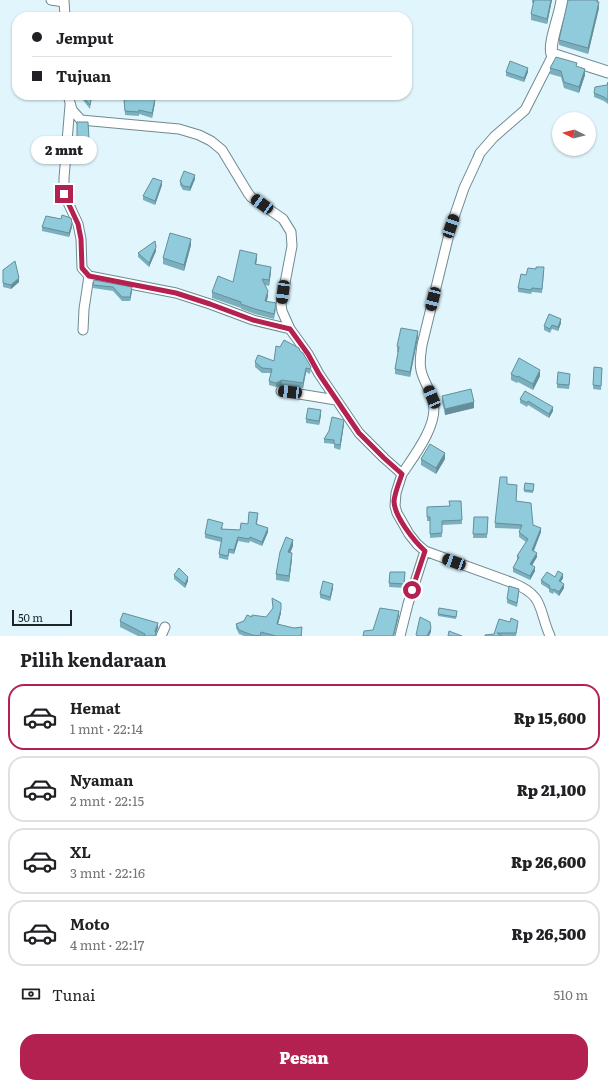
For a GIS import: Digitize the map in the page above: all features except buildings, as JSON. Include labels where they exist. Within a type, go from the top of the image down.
[{"type":"street","points":[[51,0],[64,1],[64,12]]},
{"type":"street","points":[[550,636],[539,602],[526,589],[425,551],[409,534],[397,514],[395,506],[396,493],[402,474],[428,432],[434,412],[434,403],[421,370],[420,362],[422,345],[451,226],[464,188],[477,160],[486,145],[494,136],[525,110],[553,55],[551,52],[551,46],[562,0]]},
{"type":"street","points":[[553,55],[608,72]]},
{"type":"street","points":[[69,100],[72,110],[81,120],[179,129],[205,137],[222,150],[251,197],[283,219],[290,229],[292,235],[292,246],[281,304],[282,311],[290,329],[359,433],[402,474]]},
{"type":"street","points":[[70,105],[64,194],[78,224],[81,239],[82,268],[89,276],[176,293],[253,320],[290,329]]},
{"type":"street","points":[[82,330],[89,276]]},
{"type":"street","points":[[281,392],[336,400]]},
{"type":"street","points":[[400,636],[408,604],[425,551]]},
{"type":"street","points":[[161,636],[165,627]]},
{"type":"route","points":[[64,194],[78,224],[82,248],[81,264],[84,271],[89,276],[176,293],[253,320],[290,329],[359,433],[402,474],[394,500],[397,514],[409,534],[425,551],[412,590]]}]
